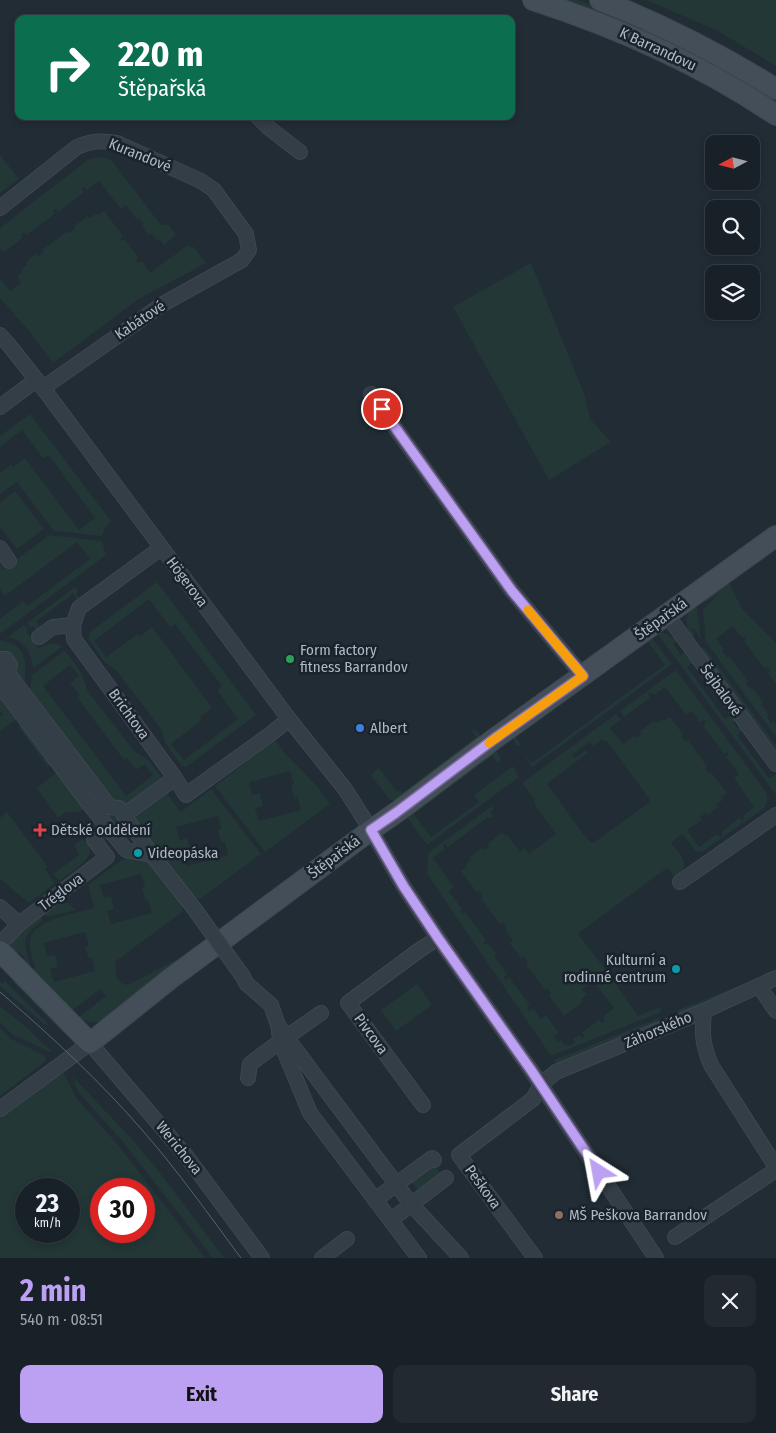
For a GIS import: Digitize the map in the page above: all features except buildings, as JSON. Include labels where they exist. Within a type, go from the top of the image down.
[{"type":"street","name":"K Barrandovu","points":[[533,0],[590,19],[657,48],[715,78],[776,115]]},
{"type":"street","name":"K Barrandovu","points":[[600,0],[648,20],[707,49],[776,89]]},
{"type":"street","points":[[261,120],[300,152]]},
{"type":"street","name":"Kurandové","points":[[0,208],[77,147],[105,140],[118,143],[201,181],[214,190],[246,234],[250,250],[242,260]]},
{"type":"street","name":"Kabátové","points":[[0,407],[163,304],[242,260]]},
{"type":"street","name":"Högerova","points":[[0,335],[39,384],[289,719],[345,789],[404,887],[541,1084],[656,1258]]},
{"type":"street","points":[[371,394],[512,591],[583,676]]},
{"type":"street","name":"Štěpařská","points":[[90,1043],[170,979],[494,739],[776,536]]},
{"type":"street","points":[[0,548],[10,561]]},
{"type":"street","points":[[39,637],[53,627],[73,625],[79,608],[161,548]]},
{"type":"street","name":"Šejbalové","points":[[667,615],[776,764]]},
{"type":"street","name":"Brichtova","points":[[73,625],[74,639],[186,795],[289,719]]},
{"type":"street","points":[[2,668],[109,806]]},
{"type":"street","points":[[0,685],[126,850],[152,855]]},
{"type":"street","points":[[126,850],[128,820],[175,778]]},
{"type":"street","points":[[89,804],[119,808],[152,855],[193,907],[246,983],[271,1005],[310,1113],[419,1258]]},
{"type":"street","points":[[680,882],[776,815]]},
{"type":"street","name":"Tréglova","points":[[0,944],[19,924],[107,857],[94,840]]},
{"type":"street","points":[[0,907],[19,924]]},
{"type":"street","name":"Pivcova","points":[[423,1105],[348,1003],[438,938]]},
{"type":"street","points":[[0,951],[90,1043],[0,1109]]},
{"type":"street","name":"Záhorského","points":[[541,1084],[556,1072],[704,1011],[776,978]]},
{"type":"street","points":[[759,986],[776,1011]]},
{"type":"street","points":[[675,1237],[776,1169],[711,1065],[705,1050],[702,1031],[704,1011]]},
{"type":"street","points":[[248,1078],[250,1064],[321,1013]]},
{"type":"street","points":[[283,1040],[447,1252],[461,1258]]},
{"type":"street","name":"Werichova","points":[[90,1043],[187,1157],[262,1258]]},
{"type":"street","name":"Peškova","points":[[535,1258],[460,1155],[534,1099],[541,1084]]},
{"type":"street","points":[[376,1200],[432,1158],[434,1160]]},
{"type":"street","name":"Peškova","points":[[391,1220],[446,1178]]},
{"type":"street","points":[[322,1258],[346,1239]]},
{"type":"green space","points":[[560,0],[582,1],[615,14],[647,30],[646,32]]},
{"type":"green space","points":[[646,0],[776,0],[776,66],[716,30]]},
{"type":"green space","points":[[714,63],[776,99],[776,106],[713,66]]},
{"type":"green space","points":[[0,155],[19,179],[0,193]]},
{"type":"green space","points":[[98,157],[112,161],[161,225],[168,224],[176,235],[164,245],[159,239],[157,241],[152,234],[149,236],[139,218],[137,220],[126,205],[121,209],[99,181],[87,190],[85,187],[82,189],[84,192],[58,212],[56,209],[53,211],[55,214],[26,235],[24,232],[21,235],[23,238],[4,252],[2,249],[0,250],[0,228],[89,159]]},
{"type":"green space","points":[[104,211],[123,236],[120,238],[122,241],[125,239],[139,258],[136,260],[138,263],[142,261],[150,273],[188,245],[194,247],[206,263],[137,300],[53,363],[29,331],[0,298],[0,278],[10,291],[21,283],[17,276],[27,265],[26,262],[36,254],[38,257],[44,252],[42,250],[68,231],[70,233],[75,228],[74,226],[88,216],[90,218]]},
{"type":"green space","points":[[531,263],[585,396],[590,419],[611,442],[549,480],[453,307]]},
{"type":"green space","points":[[30,414],[111,521],[105,528],[102,536],[54,531],[17,482],[0,494],[0,473],[11,464],[13,467],[25,458],[79,530],[95,518],[49,455],[43,458],[22,430],[0,447],[0,436]]},
{"type":"green space","points":[[15,491],[44,529],[17,549],[0,527],[0,503]]},
{"type":"green space","points":[[49,535],[102,541],[106,555],[0,634],[0,619],[23,601],[27,606],[90,559],[77,542],[5,596],[0,589],[0,565],[4,569]]},
{"type":"green space","points":[[728,581],[742,609],[776,643],[776,684],[767,672],[770,670],[768,667],[765,669],[744,641],[747,638],[745,636],[742,638],[733,626],[716,639],[724,650],[722,652],[727,657],[729,656],[748,681],[746,683],[750,689],[752,687],[763,702],[761,704],[769,715],[767,717],[771,723],[774,721],[776,725],[776,737],[706,642],[703,610],[721,592],[706,602],[701,599]]},
{"type":"green space","points":[[157,582],[256,715],[186,767],[182,766],[165,743],[161,729],[116,670],[105,663],[88,638],[90,632]],"holes":[[[149,599],[170,627],[175,624],[222,686],[217,690],[238,719],[184,760],[171,744],[202,720],[200,717],[212,708],[159,636],[152,627],[140,636],[138,634],[106,657],[94,641]]]},
{"type":"green space","points":[[75,587],[78,592],[76,594],[81,600],[78,601],[73,594],[36,621],[41,629],[38,632],[33,626],[30,627],[27,623]]},
{"type":"green space","points":[[693,605],[697,607],[701,639],[693,628],[691,629],[695,634],[692,636],[686,620]]},
{"type":"green space","points":[[24,625],[38,648],[52,643],[63,646],[33,668],[31,657],[26,648],[18,641],[8,637]]},
{"type":"green space","points":[[656,632],[665,633],[677,640],[673,644],[681,655],[686,651],[694,662],[687,667],[725,719],[733,714],[736,719],[733,722],[737,728],[741,725],[744,729],[737,735],[769,778],[776,774],[776,795]]},
{"type":"green space","points":[[649,635],[672,664],[532,767],[525,756],[532,763],[665,665],[645,638]]},
{"type":"green space","points":[[0,640],[17,646],[24,658],[24,690],[0,656]]},
{"type":"green space","points":[[642,645],[516,737],[521,745],[517,746],[515,744],[513,736]]},
{"type":"green space","points":[[704,647],[776,745],[776,750],[701,649]]},
{"type":"green space","points":[[64,651],[84,679],[87,690],[134,751],[148,760],[165,782],[133,807],[109,803],[29,697],[32,675]],"holes":[[[70,665],[79,676],[70,683],[80,695],[77,697],[124,760],[127,758],[136,770],[145,764],[153,775],[126,796],[43,686]]]},
{"type":"green space","points":[[676,670],[766,792],[767,801],[763,809],[703,851],[695,850],[682,834],[671,843],[684,860],[683,869],[675,878],[667,868],[579,933],[638,1016],[660,1007],[661,1012],[551,1056],[427,874],[428,853],[492,806],[494,809],[490,812],[493,816],[488,817],[448,847],[445,844],[443,846],[445,849],[433,858],[454,887],[449,891],[462,909],[460,911],[462,914],[465,912],[486,940],[483,942],[485,945],[488,943],[496,954],[494,956],[507,974],[504,977],[506,980],[509,977],[530,1005],[527,1008],[529,1011],[533,1009],[541,1019],[546,1015],[559,1033],[554,1037],[558,1042],[561,1040],[565,1045],[569,1046],[575,1042],[573,1039],[579,1035],[582,1038],[584,1036],[582,1032],[599,1020],[602,1023],[605,1021],[603,1017],[614,1008],[593,981],[582,989],[587,995],[581,1000],[583,1002],[564,1016],[549,996],[551,994],[547,988],[545,990],[526,964],[528,963],[524,957],[521,958],[510,944],[513,941],[505,930],[507,928],[503,923],[500,924],[481,899],[483,897],[479,891],[477,893],[461,871],[467,867],[465,865],[471,860],[470,857],[482,848],[484,850],[502,832],[508,836],[520,852],[525,848],[529,854],[556,834],[534,804],[534,799],[522,783],[616,714],[621,720],[610,728],[623,744],[634,736],[636,738],[641,734],[640,731],[654,721],[656,723],[663,719],[664,721],[670,717],[683,734],[681,736],[686,742],[688,740],[707,766],[705,768],[709,773],[711,772],[727,793],[721,798],[723,800],[716,805],[718,807],[708,815],[706,813],[700,817],[702,820],[687,830],[699,847],[717,834],[720,837],[723,835],[721,832],[739,818],[742,821],[743,816],[754,807],[734,778],[739,774],[726,757],[729,754],[727,752],[724,754],[703,726],[706,723],[704,720],[700,722],[692,711],[686,715],[665,687],[654,695],[651,692],[648,694],[650,698],[624,717],[620,711]],"holes":[[[601,740],[607,741],[650,802],[591,843],[548,783],[588,753],[586,750],[575,758],[572,755],[589,742],[593,746]]]},
{"type":"green space","points":[[0,689],[21,716],[0,731],[0,717],[3,715],[0,711]]},
{"type":"green space","points":[[24,721],[56,762],[47,766],[18,726]]},
{"type":"green space","points":[[471,730],[478,731],[482,738],[395,801],[389,799],[371,775],[379,768],[397,792],[400,790],[402,793],[476,737]]},
{"type":"green space","points":[[276,741],[316,785],[330,804],[265,852],[215,786]],"holes":[[[290,771],[294,784],[291,785],[294,798],[297,797],[301,810],[259,821],[255,808],[263,806],[260,793],[252,795],[249,782]]]},
{"type":"green space","points":[[494,751],[501,758],[498,763],[492,756],[414,814],[431,837],[479,802],[474,795],[513,766],[519,777],[427,845],[405,815]]},
{"type":"green space","points":[[61,769],[88,806],[79,812],[67,812],[58,818],[37,788]]},
{"type":"green space","points":[[172,783],[175,788],[167,794],[181,812],[211,789],[261,854],[200,899],[190,897],[135,824],[136,811]],"holes":[[[218,816],[221,829],[218,830],[221,842],[225,842],[228,855],[187,866],[183,853],[190,850],[187,838],[180,840],[176,827]]]},
{"type":"green space","points":[[106,810],[116,812],[127,828],[126,838],[118,837],[106,821]]},
{"type":"green space","points":[[7,812],[48,867],[45,869],[54,882],[53,885],[29,903],[0,879],[0,818]]},
{"type":"green space","points":[[97,819],[111,838],[103,842],[94,835],[88,826]]},
{"type":"green space","points":[[83,839],[90,849],[90,853],[78,867],[59,881],[53,874],[79,855],[74,845]]},
{"type":"green space","points":[[126,857],[153,861],[183,902],[182,912],[116,961],[118,980],[128,985],[185,955],[165,977],[105,1020],[95,1022],[78,1018],[106,996],[100,989],[70,1012],[31,972],[35,968],[30,943],[33,933],[47,922],[94,908],[88,885]],"holes":[[[141,874],[145,887],[142,888],[145,900],[148,900],[152,913],[111,924],[107,911],[114,909],[111,896],[104,898],[100,885]],[[85,932],[89,945],[85,947],[89,959],[92,958],[95,971],[54,982],[50,969],[58,967],[55,955],[47,956],[44,943]]]},
{"type":"green space","points":[[61,902],[69,903],[75,910],[48,917],[44,913]]},
{"type":"green space","points":[[40,916],[43,920],[27,935],[26,939],[25,944],[30,965],[27,968],[22,962],[25,958],[19,952],[15,955],[12,943],[18,932]]},
{"type":"green space","points":[[5,981],[50,1026],[44,1024],[0,986],[0,982],[2,984]]},
{"type":"green space","points":[[12,981],[29,989],[67,1029],[67,1036]]},
{"type":"green space","points":[[751,981],[682,1012],[677,1012],[678,1010]]},
{"type":"green space","points":[[417,984],[432,1005],[396,1031],[381,1010]]},
{"type":"green space","points":[[0,1006],[51,1051],[13,1035],[0,1022]]},
{"type":"green space","points":[[661,1017],[654,1025],[556,1064],[554,1060]]},
{"type":"green space","points":[[0,1028],[11,1039],[43,1055],[46,1061],[0,1096]]},
{"type":"green space","points":[[62,1070],[77,1099],[119,1146],[144,1178],[90,1178],[90,1243],[155,1243],[155,1193],[205,1258],[0,1258],[0,1118]]},
{"type":"green space","points":[[72,1073],[75,1079],[131,1138],[157,1169],[224,1258],[213,1258],[155,1183],[155,1178],[151,1178],[76,1087]]},
{"type":"green space","points":[[431,1161],[442,1176],[420,1194],[409,1179]]},
{"type":"tram line","points":[[0,992],[74,1059],[127,1112],[169,1162],[241,1258]]},
{"type":"slow traffic","points":[[489,743],[583,676],[528,610]]},
{"type":"place","name":"Form factory fitness Barrandov","points":[[290,659]]},
{"type":"place","name":"Albert","points":[[360,728]]},
{"type":"place","name":"Dětské oddělení","points":[[40,830]]},
{"type":"place","name":"Videopáska","points":[[138,853]]},
{"type":"place","name":"Kulturní a rodinné centrum","points":[[676,969]]},
{"type":"place","name":"MŠ Peškova Barrandov","points":[[559,1215]]},
{"type":"route","points":[[382,409],[512,591],[583,676],[371,830],[404,887],[438,938],[531,1070],[599,1172]]}]
